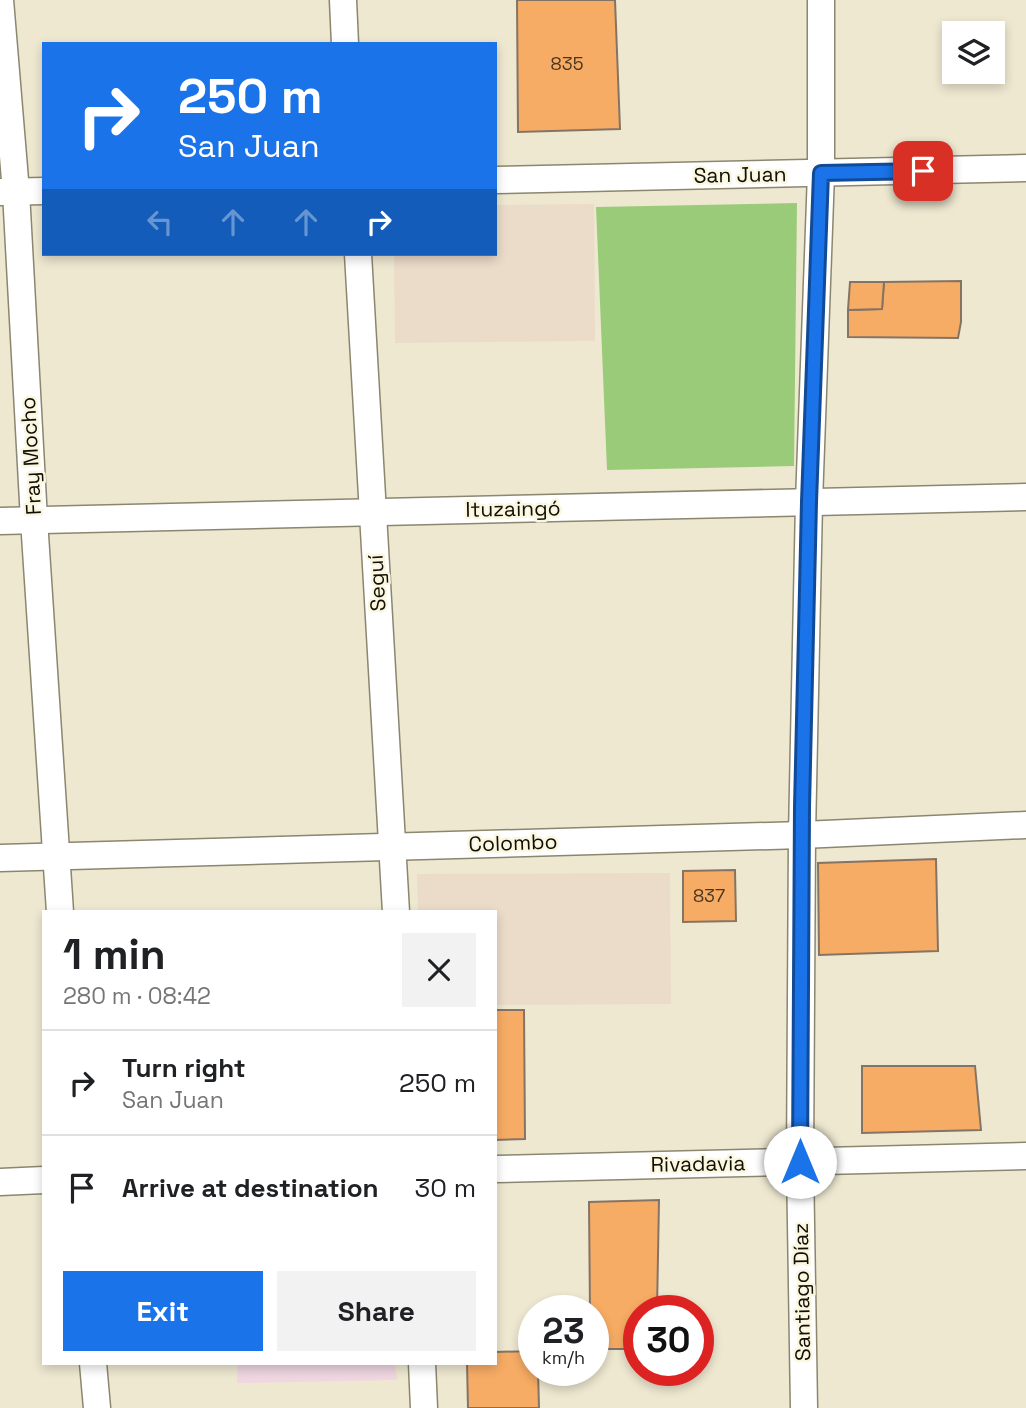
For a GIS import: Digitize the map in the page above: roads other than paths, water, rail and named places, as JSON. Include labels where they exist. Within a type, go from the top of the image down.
[{"type":"street","points":[[343,0],[345,42]]},
{"type":"street","name":"Santiago Díaz","points":[[804,1408],[800,1162],[802,835],[809,502],[821,173],[821,0]]},
{"type":"street","name":"Fray Mocho","points":[[0,1],[8,192],[34,520],[60,910]]},
{"type":"street","name":"San Juan","points":[[497,180],[1026,168]]},
{"type":"street","points":[[8,192],[42,191]]},
{"type":"street","name":"Seguí","points":[[358,256],[396,910]]},
{"type":"street","name":"Ituzaingó","points":[[0,521],[1026,497]]},
{"type":"street","name":"Colombo","points":[[0,858],[802,835],[1026,825]]},
{"type":"street","name":"Rivadavia","points":[[497,1169],[1026,1156]]},
{"type":"street","points":[[0,1182],[42,1180]]},
{"type":"street","points":[[93,1365],[97,1408]]},
{"type":"street","points":[[422,1365],[424,1408]]}]
